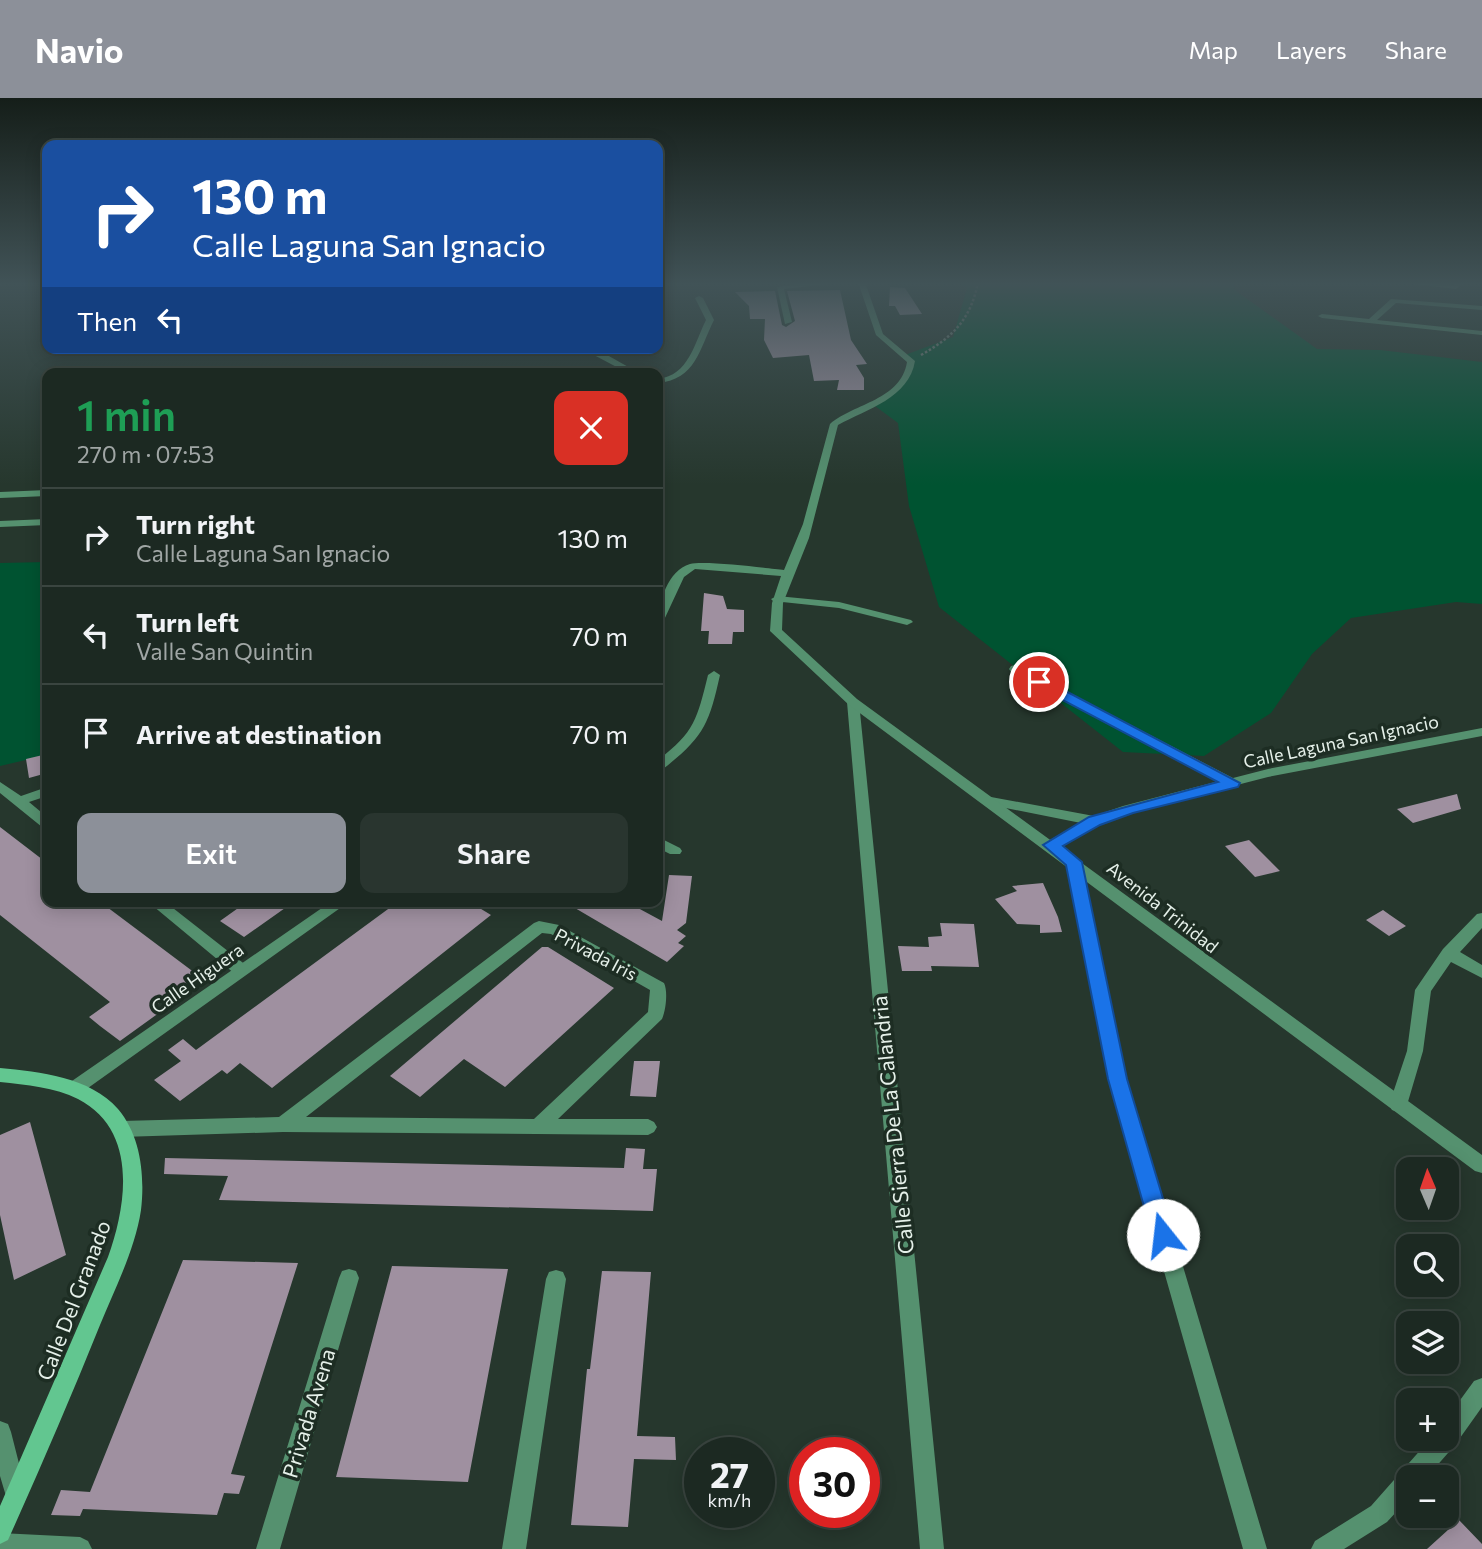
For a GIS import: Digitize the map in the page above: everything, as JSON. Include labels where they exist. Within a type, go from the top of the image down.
[{"type":"main road","name":"Calle Del Granado","points":[[0,1074],[40,1078],[75,1087],[108,1113],[121,1129],[131,1166],[130,1217],[101,1297],[0,1532]]},
{"type":"street","points":[[663,381],[680,376],[699,350]]},
{"type":"street","points":[[898,350],[911,361]]},
{"type":"street","points":[[599,354],[625,368]]},
{"type":"street","name":"Avenida Trinidad","points":[[911,361],[906,379],[875,406],[851,413],[834,424],[808,525],[777,599],[773,614],[776,631],[853,702],[991,800],[1166,935],[1482,1165]]},
{"type":"street","points":[[0,495],[42,493]]},
{"type":"street","points":[[0,524],[42,522]]},
{"type":"street","points":[[663,610],[679,575],[693,566],[788,573]]},
{"type":"street","points":[[777,599],[851,608],[907,622]]},
{"type":"street","points":[[1015,669],[1232,783]]},
{"type":"street","points":[[663,762],[687,745],[701,729],[714,675]]},
{"type":"street","name":"Calle Sierra De La Calandria","points":[[853,702],[932,1549]]},
{"type":"street","name":"Calle Laguna San Ignacio","points":[[1051,845],[1095,821],[1268,773],[1482,732]]},
{"type":"street","points":[[0,786],[42,820]]},
{"type":"street","points":[[19,801],[42,793]]},
{"type":"street","points":[[991,800],[1095,821]]},
{"type":"street","points":[[663,845],[675,851]]},
{"type":"street","points":[[1074,862],[1118,1079],[1255,1549]]},
{"type":"street","points":[[162,907],[241,970]]},
{"type":"street","name":"Calle Higuera","points":[[75,1087],[334,907]]},
{"type":"street","points":[[1398,1105],[1415,1051],[1423,990],[1449,953],[1482,918]]},
{"type":"street","name":"Privada Iris","points":[[283,1124],[539,927],[554,929],[658,987],[659,1002],[656,1014],[538,1126]]},
{"type":"street","points":[[1449,953],[1482,972]]},
{"type":"street","points":[[121,1129],[283,1124],[648,1127]]},
{"type":"street","name":"Privada Avena","points":[[268,1549],[349,1278]]},
{"type":"street","points":[[514,1549],[556,1279]]},
{"type":"street","points":[[1459,1422],[1482,1390]]},
{"type":"street","points":[[0,1432],[17,1496]]},
{"type":"street","points":[[1423,1465],[1435,1451]]},
{"type":"street","points":[[1323,1549],[1379,1514],[1396,1495]]},
{"type":"street","points":[[0,1545],[80,1549]]},
{"type":"path","points":[[911,361],[932,350]]},
{"type":"green space","points":[[919,350],[1362,350],[1482,362],[1482,604],[1456,602],[1351,618],[1312,654],[1271,713],[1204,756],[1123,752],[939,607],[909,506],[898,423],[875,406],[906,378],[911,368],[905,355]]},
{"type":"green space","points":[[42,562],[42,756],[0,766],[0,563]]},
{"type":"building","points":[[769,350],[857,350],[867,364],[856,365],[864,378],[864,390],[837,390],[839,380],[814,381],[809,355],[773,358]]},
{"type":"building","points":[[704,593],[723,596],[727,609],[744,610],[744,632],[733,632],[732,644],[708,644],[709,631],[701,631]]},
{"type":"building","points":[[42,755],[42,774],[29,778],[26,759]]},
{"type":"building","points":[[1457,794],[1461,809],[1413,823],[1397,809]]},
{"type":"building","points":[[0,827],[42,859],[42,907],[107,907],[199,976],[156,1005],[163,1010],[120,1041],[89,1017],[110,1002],[0,915]]},
{"type":"building","points":[[1249,840],[1280,871],[1255,877],[1225,846]]},
{"type":"building","points":[[669,875],[692,876],[686,923],[677,930],[686,936],[678,943],[684,946],[667,962],[573,907],[636,907],[662,921]]},
{"type":"building","points":[[1043,883],[1062,932],[1040,933],[1040,925],[1017,924],[995,899],[1017,891],[1012,886]]},
{"type":"building","points":[[240,907],[286,907],[244,937],[220,921]]},
{"type":"building","points":[[391,907],[478,907],[491,915],[272,1088],[240,1063],[227,1074],[222,1070],[180,1101],[154,1080],[181,1061],[168,1050],[183,1039],[196,1050]]},
{"type":"building","points":[[1383,910],[1406,926],[1389,936],[1366,920]]},
{"type":"building","points":[[940,923],[974,924],[979,967],[931,966],[932,971],[902,971],[898,946],[929,947],[928,937],[942,936]]},
{"type":"building","points":[[542,947],[548,947],[614,988],[505,1087],[464,1059],[420,1097],[390,1076]]},
{"type":"building","points":[[634,1061],[660,1061],[656,1097],[630,1096]]},
{"type":"building","points":[[30,1122],[66,1255],[14,1280],[0,1215],[0,1135]]},
{"type":"building","points":[[626,1148],[645,1149],[643,1169],[657,1169],[653,1211],[219,1200],[228,1176],[164,1174],[165,1158],[624,1168]]},
{"type":"building","points":[[183,1260],[298,1263],[231,1474],[245,1476],[239,1494],[224,1493],[217,1515],[83,1509],[80,1516],[51,1515],[61,1490],[90,1492]]},
{"type":"building","points":[[392,1266],[508,1269],[468,1482],[336,1477]]},
{"type":"building","points":[[602,1271],[651,1272],[637,1436],[675,1437],[676,1460],[634,1459],[628,1527],[571,1525],[587,1369],[590,1369]]},
{"type":"building","points":[[1459,1520],[1482,1544],[1482,1549],[1427,1549],[1450,1528],[1459,1528]]},
{"type":"route","points":[[1039,682],[1232,783],[1128,809],[1095,821],[1051,845],[1074,862],[1118,1079],[1163,1235]]}]
